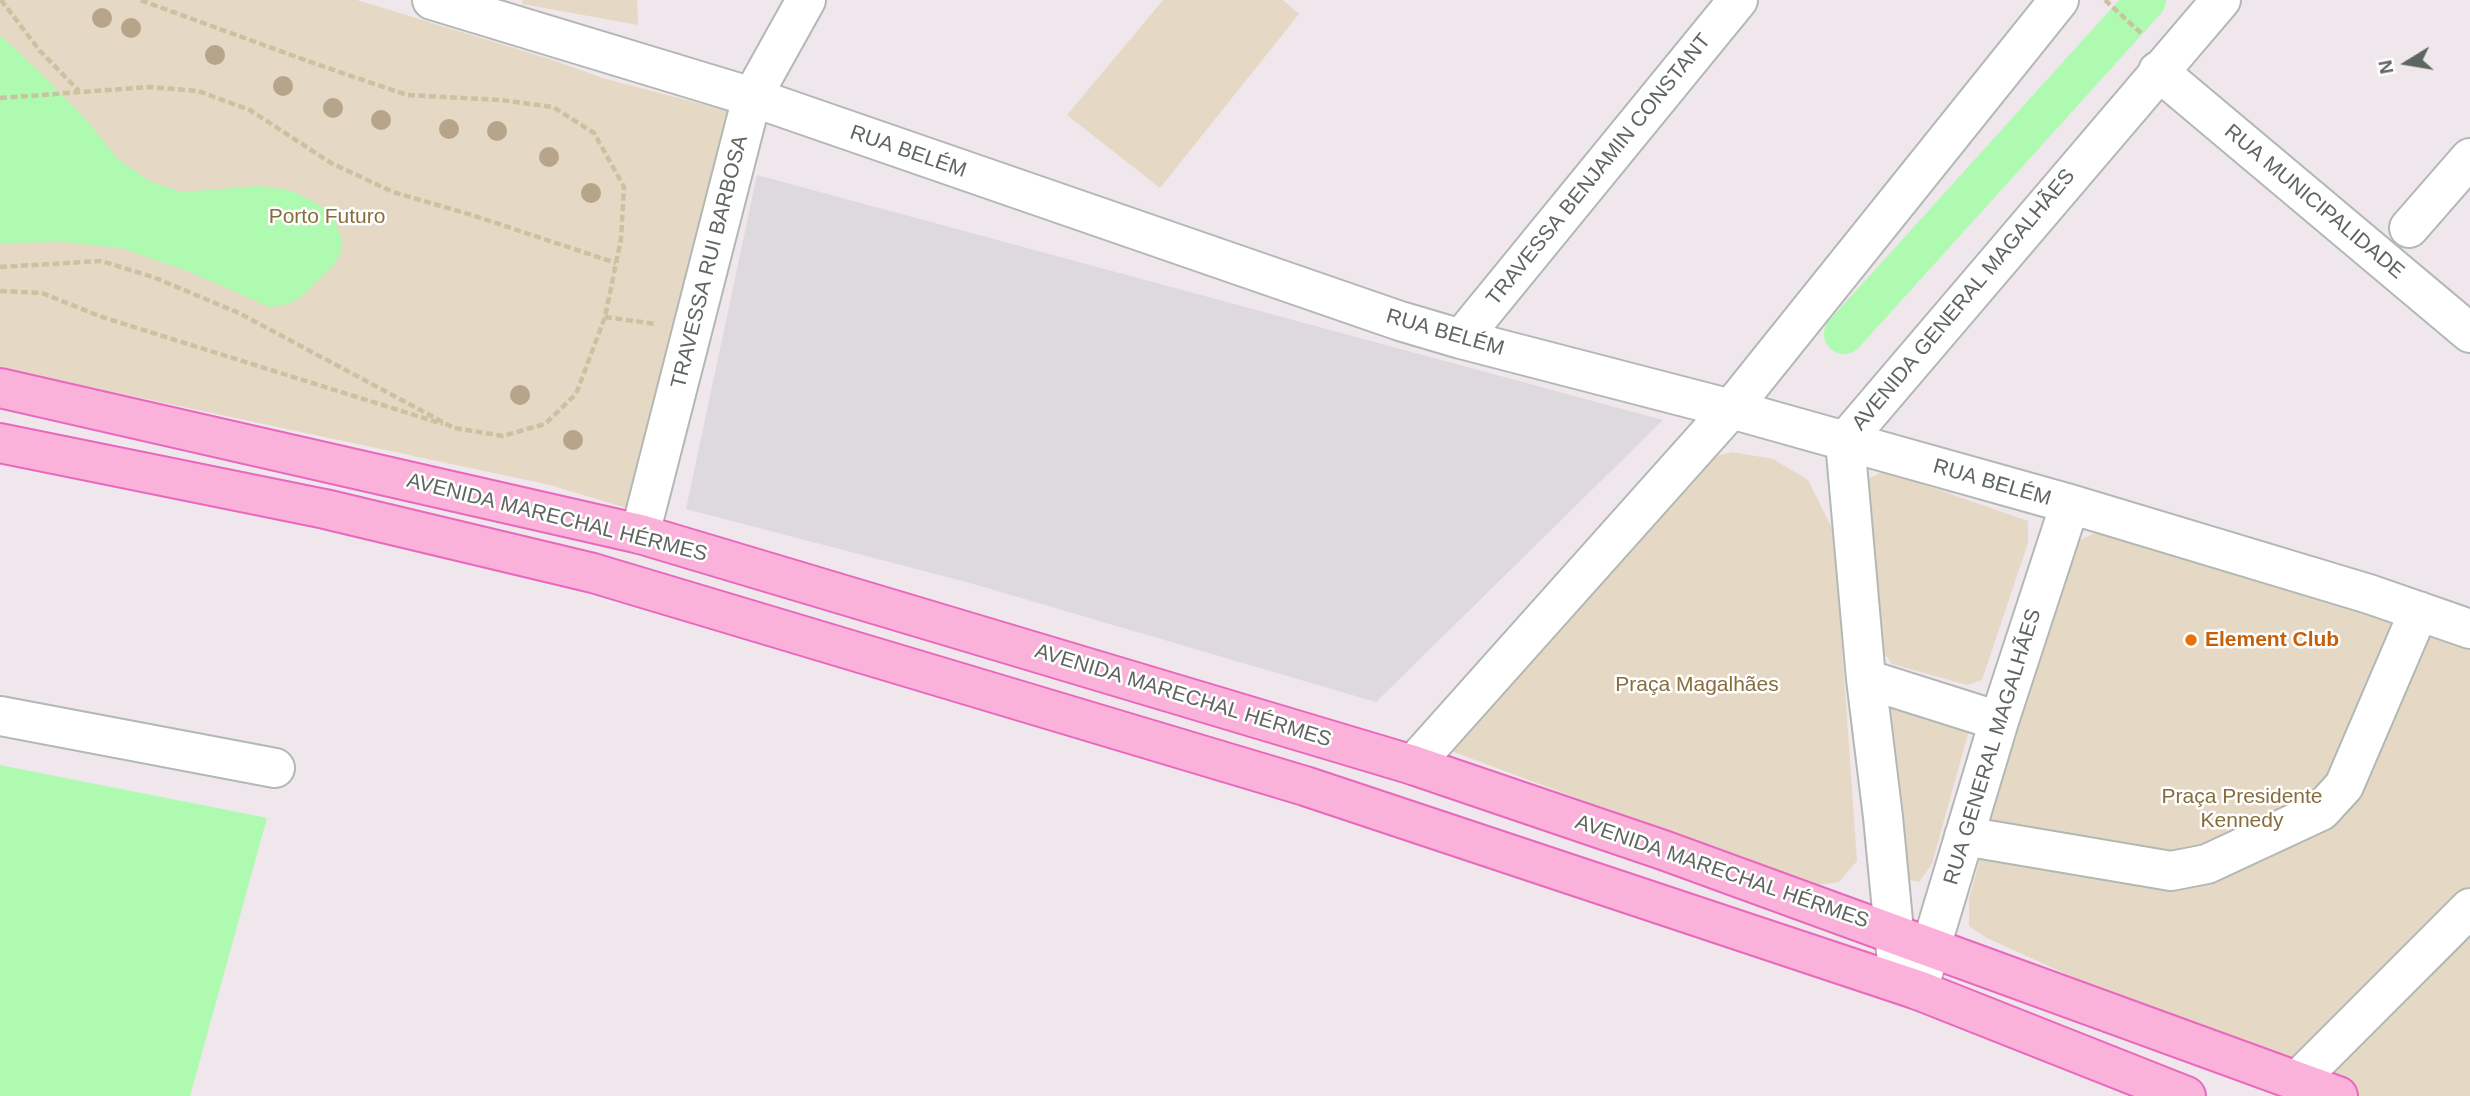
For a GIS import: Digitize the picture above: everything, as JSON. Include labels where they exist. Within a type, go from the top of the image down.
[{"type":"main road","name":"AVENIDA MARECHAL HÉRMES","points":[[0,388],[640,534],[1413,765],[1932,946],[2338,1096]]},
{"type":"main road","points":[[0,443],[326,509],[593,573],[1306,786],[1909,986],[2186,1096]]},
{"type":"street","name":"RUA BELÉM","points":[[432,0],[500,10],[1461,340],[1731,409],[2070,505],[2470,629]]},
{"type":"street","name":"TRAVESSA RUI BARBOSA","points":[[640,534],[752,97],[806,0]]},
{"type":"street","name":"TRAVESSA BENJAMIN CONSTANT","points":[[1461,340],[1738,0]]},
{"type":"street","points":[[1413,765],[1731,409],[2059,0]]},
{"type":"street","name":"AVENIDA GENERAL MAGALHÃES","points":[[1909,986],[1895,933],[1866,679],[1844,441],[2154,56],[2221,0]]},
{"type":"street","name":"RUA MUNICIPALIDADE","points":[[2154,56],[2470,333]]},
{"type":"street","points":[[2409,228],[2470,158]]},
{"type":"street","name":"RUA GENERAL MAGALHÃES","points":[[1909,986],[1932,946],[1999,720],[2070,505]]},
{"type":"street","points":[[1964,836],[2171,871],[2207,864],[2321,811],[2344,786],[2419,611]]},
{"type":"street","points":[[1866,679],[1999,720]]},
{"type":"street","points":[[0,716],[275,768]]},
{"type":"street","points":[[2298,1080],[2470,908]]},
{"type":"path","points":[[1,0],[40,51],[80,92]]},
{"type":"path","points":[[0,291],[42,293],[103,317],[454,428],[503,436],[545,424],[576,394],[605,317],[621,239],[624,187],[594,134],[553,107],[407,94],[303,60],[140,0]]},
{"type":"path","points":[[2105,0],[2154,56]]},
{"type":"path","points":[[0,98],[149,87],[198,91],[250,110],[331,163],[393,192],[616,263]]},
{"type":"path","points":[[0,267],[101,261],[153,277],[239,313],[454,428]]},
{"type":"path","points":[[605,317],[693,329]]},
{"type":"shaded area","points":[[0,35],[89,123],[118,159],[149,181],[181,192],[258,186],[275,188],[292,191],[318,204],[334,218],[341,238],[341,251],[335,264],[300,298],[285,305],[270,307],[190,272],[121,248],[63,242],[0,243]]},
{"type":"shaded area","points":[[757,175],[1663,420],[1376,702],[970,583],[686,509]]},
{"type":"shaded area","points":[[0,765],[267,818],[190,1096],[0,1096]]},
{"type":"green space","name":"Porto Futuro","points":[[0,0],[357,0],[550,59],[606,79],[736,113],[633,510],[550,485],[0,368]]},
{"type":"green space","points":[[523,0],[637,0],[638,25],[522,4]]},
{"type":"green space","points":[[1163,0],[1283,0],[1299,14],[1160,188],[1067,115]]},
{"type":"green space","name":"Praça Magalhães","points":[[1732,452],[1773,459],[1808,480],[1834,532],[1857,861],[1839,882],[1812,886],[1443,748],[1698,461]]},
{"type":"green space","points":[[1885,471],[2028,521],[2028,543],[1982,680],[1967,685],[1892,664],[1881,649],[1867,479]]},
{"type":"green space","name":"Praça Presidente Kennedy","points":[[2097,532],[2470,641],[2470,1096],[2344,1096],[2298,1080],[1987,938],[1969,926],[1969,899],[2017,725],[2080,540]]},
{"type":"green space","points":[[1890,704],[1969,730],[1932,864],[1919,882],[1904,879],[1886,712]]},
{"type":"waterway","points":[[1844,334],[2146,0]]},
{"type":"place","name":"Element Club","points":[[2191,640]]}]
